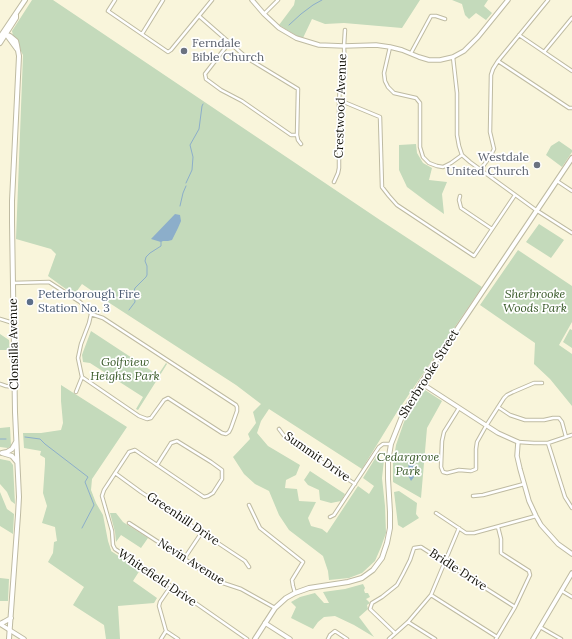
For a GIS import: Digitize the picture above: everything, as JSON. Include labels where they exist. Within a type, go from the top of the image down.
[{"type":"main road","points":[[0,43],[13,17],[16,15],[25,0]]},
{"type":"main road","points":[[0,37],[4,33]]},
{"type":"main road","name":"Clonsilla Avenue","points":[[4,33],[13,38],[18,50],[12,201],[13,323],[19,497],[10,639]]},
{"type":"main road","name":"Sherbrooke Street","points":[[254,639],[275,608],[286,598],[309,588],[348,582],[362,578],[373,570],[382,558],[390,528],[388,462],[391,444],[403,414],[421,383],[572,158]]},
{"type":"main road","points":[[1,453],[12,449],[17,442]]},
{"type":"main road","points":[[1,453],[17,454]]},
{"type":"main road","points":[[1,453],[12,456],[17,462]]},
{"type":"main road","points":[[0,624],[11,618]]},
{"type":"street","points":[[115,0],[108,11],[168,52],[212,0]]},
{"type":"street","points":[[142,34],[163,0]]},
{"type":"street","points":[[252,0],[279,28],[296,38],[319,45],[376,45],[390,47],[429,60],[440,60],[453,57],[464,51],[478,37],[508,0]]},
{"type":"street","points":[[264,14],[278,0]]},
{"type":"street","points":[[480,170],[494,149],[490,132],[491,75],[493,69],[548,0]]},
{"type":"street","points":[[199,16],[247,58],[298,89],[297,135],[300,144]]},
{"type":"street","points":[[411,53],[432,16],[445,19]]},
{"type":"street","points":[[544,52],[572,18]]},
{"type":"street","name":"Crestwood Avenue","points":[[334,182],[339,168],[339,100],[340,88],[345,74],[345,30]]},
{"type":"street","points":[[519,35],[572,71]]},
{"type":"street","points":[[229,43],[205,74],[206,79],[221,90],[242,101],[292,135],[297,135]]},
{"type":"street","points":[[390,47],[384,73],[385,81],[394,93],[416,98],[420,103],[420,148],[423,157],[429,163],[443,167],[462,155]]},
{"type":"street","points":[[453,57],[457,93],[457,135],[462,155],[480,170],[536,210],[572,233]]},
{"type":"street","points":[[498,61],[569,108],[572,108]]},
{"type":"street","points":[[339,100],[380,117],[382,187],[397,206],[474,256],[515,195]]},
{"type":"street","points":[[556,181],[572,191]]},
{"type":"street","points":[[460,196],[459,200],[461,208],[492,229]]},
{"type":"street","points":[[13,283],[48,282],[80,302],[91,314],[103,318],[236,405],[238,411],[229,432],[226,434],[222,433],[168,398],[164,400],[151,418],[147,419],[139,416],[82,377]]},
{"type":"street","points":[[76,392],[82,377],[78,358],[91,314]]},
{"type":"street","points":[[0,319],[13,323]]},
{"type":"street","points":[[421,383],[486,426],[518,442],[548,443],[572,435]]},
{"type":"street","points":[[458,408],[444,432],[442,441],[441,467],[443,472],[447,473],[459,470],[471,471],[476,469],[477,442],[507,395],[534,383],[542,384]]},
{"type":"street","points":[[0,384],[15,386]]},
{"type":"street","points":[[498,407],[525,420],[559,418],[562,422],[566,437]]},
{"type":"street","name":"Summit Drive","points":[[279,429],[285,437],[355,484]]},
{"type":"street","points":[[115,473],[129,452],[135,450],[157,465],[204,497],[213,494],[222,479],[222,470],[176,441],[171,443],[157,465]]},
{"type":"street","points":[[518,442],[517,456],[529,501],[536,516],[541,525],[558,544],[572,554]]},
{"type":"street","points":[[548,443],[565,497],[572,508]]},
{"type":"street","points":[[330,517],[334,515],[379,447],[383,444],[391,444]]},
{"type":"street","name":"Whitefield Drive","points":[[115,473],[102,494],[112,531],[114,549],[171,586],[247,639]]},
{"type":"street","name":"Greenhill Drive","points":[[115,473],[245,561],[249,567]]},
{"type":"street","points":[[473,496],[483,495],[524,484]]},
{"type":"street","points":[[249,504],[260,528],[303,562],[292,580],[295,593]]},
{"type":"street","points":[[436,513],[466,533],[474,533],[536,516]]},
{"type":"street","name":"Nevin Avenue","points":[[129,523],[220,582],[241,589],[275,608]]},
{"type":"street","points":[[431,595],[496,638],[515,607],[530,575],[529,571],[501,553],[501,539],[498,527]]},
{"type":"street","points":[[389,639],[408,622],[431,595],[459,528]]},
{"type":"street","points":[[184,559],[202,532]]},
{"type":"street","name":"Bridle Drive","points":[[395,633],[370,609],[372,603],[397,585],[414,548],[421,547],[515,607]]},
{"type":"street","points":[[533,639],[572,573]]},
{"type":"street","points":[[171,586],[160,602],[159,606],[166,631],[178,639]]},
{"type":"street","points":[[561,590],[572,597]]},
{"type":"street","points":[[408,622],[435,639]]},
{"type":"street","points":[[265,623],[290,639]]},
{"type":"street","points":[[0,624],[24,639]]},
{"type":"street","points":[[540,626],[561,639]]},
{"type":"street","points":[[160,639],[166,631]]},
{"type":"street","points":[[328,639],[335,631],[347,639]]},
{"type":"green space","points":[[32,0],[53,0],[482,287],[397,412],[362,469],[269,409],[261,421],[257,433],[268,446],[300,465],[296,475],[286,480],[285,488],[297,489],[299,501],[316,502],[308,518],[311,526],[322,529],[327,533],[358,486],[369,494],[374,486],[363,478],[376,457],[384,460],[382,478],[386,533],[375,561],[362,573],[349,578],[329,580],[328,571],[323,556],[289,530],[279,515],[269,491],[255,484],[244,474],[233,457],[250,439],[248,434],[256,423],[253,412],[261,404],[236,385],[82,284],[74,295],[48,276],[56,254],[51,249],[16,239],[23,55],[12,31]]},
{"type":"green space","points":[[295,0],[420,0],[402,28],[344,23],[325,24],[312,19],[303,38],[279,25],[294,5]]},
{"type":"green space","points":[[452,0],[488,0],[484,6],[492,13],[486,20],[476,13],[469,19],[465,15],[462,4]]},
{"type":"green space","points":[[559,141],[572,150],[562,167],[546,155],[551,146]]},
{"type":"green space","points":[[416,144],[417,153],[423,163],[432,168],[429,180],[447,182],[442,194],[444,214],[407,187],[399,170],[399,145]]},
{"type":"green space","points":[[539,224],[564,240],[551,258],[526,242]]},
{"type":"green space","name":"Sherbrooke Woods Park","points":[[518,250],[572,286],[572,322],[559,345],[572,354],[572,406],[550,379],[534,364],[535,343],[480,305]]},
{"type":"green space","points":[[570,329],[572,330],[572,348],[563,342]]},
{"type":"green space","name":"Golfview Heights Park","points":[[91,331],[158,375],[166,363],[167,364],[138,410],[136,409],[143,397],[90,363],[83,362],[82,355]]},
{"type":"green space","points":[[0,334],[9,340],[10,350],[0,350]]},
{"type":"green space","points":[[61,385],[127,427],[92,479],[91,490],[103,515],[111,551],[140,570],[133,581],[157,598],[154,603],[118,606],[120,639],[106,639],[104,625],[73,605],[84,587],[48,562],[53,553],[54,542],[57,541],[55,527],[42,523],[47,506],[43,493],[45,458],[40,455],[41,451],[24,448],[23,433],[41,433],[61,430],[63,423]]},
{"type":"green space","name":"Cedargrove Park","points":[[421,390],[422,392],[425,390],[442,401],[427,428],[421,498],[393,482],[393,463],[396,445],[404,422]]},
{"type":"green space","points":[[10,427],[11,446],[8,448],[0,447],[0,428]]},
{"type":"green space","points":[[0,459],[10,461],[13,465],[15,504],[11,501],[7,492],[0,484]]},
{"type":"green space","points":[[310,471],[345,494],[341,501],[331,503],[320,500],[319,490],[308,485],[304,480]]},
{"type":"green space","points":[[399,491],[417,503],[416,514],[419,518],[403,528],[398,525],[394,492]]},
{"type":"green space","points":[[0,492],[7,509],[14,514],[13,534],[0,526]]},
{"type":"green space","points":[[110,513],[116,513],[123,522],[148,538],[141,548],[121,535],[116,542]]},
{"type":"green space","points":[[0,578],[9,579],[8,601],[0,601]]},
{"type":"green space","points":[[363,584],[365,593],[368,593],[370,597],[366,599],[370,603],[367,605],[368,609],[359,617],[374,637],[335,616],[324,617],[313,629],[291,618],[296,607],[291,602],[300,597],[315,593],[324,603],[329,603],[323,592],[345,589]]},
{"type":"water","points":[[175,214],[180,215],[181,221],[172,240],[161,242],[151,239]]},
{"type":"water","points":[[409,457],[413,459],[412,465],[414,465],[415,468],[412,470],[414,477],[411,481],[408,475]]},
{"type":"waterway","points":[[289,25],[301,14],[322,0]]},
{"type":"waterway","points":[[186,183],[192,170],[193,157],[190,145],[199,129],[203,104]]},
{"type":"waterway","points":[[180,206],[186,186]]},
{"type":"waterway","points":[[129,310],[135,302],[135,288],[147,275],[147,266],[145,261],[146,257],[161,246],[161,242]]},
{"type":"waterway","points":[[25,437],[40,439],[88,477],[85,482],[94,505],[82,528]]},
{"type":"waterway","points":[[0,439],[6,439]]},
{"type":"place","name":"Ferndale Bible Church","points":[[184,51]]},
{"type":"place","name":"Westdale United Church","points":[[537,165]]},
{"type":"place","name":"Peterborough Fire Station No. 3","points":[[30,302]]}]
